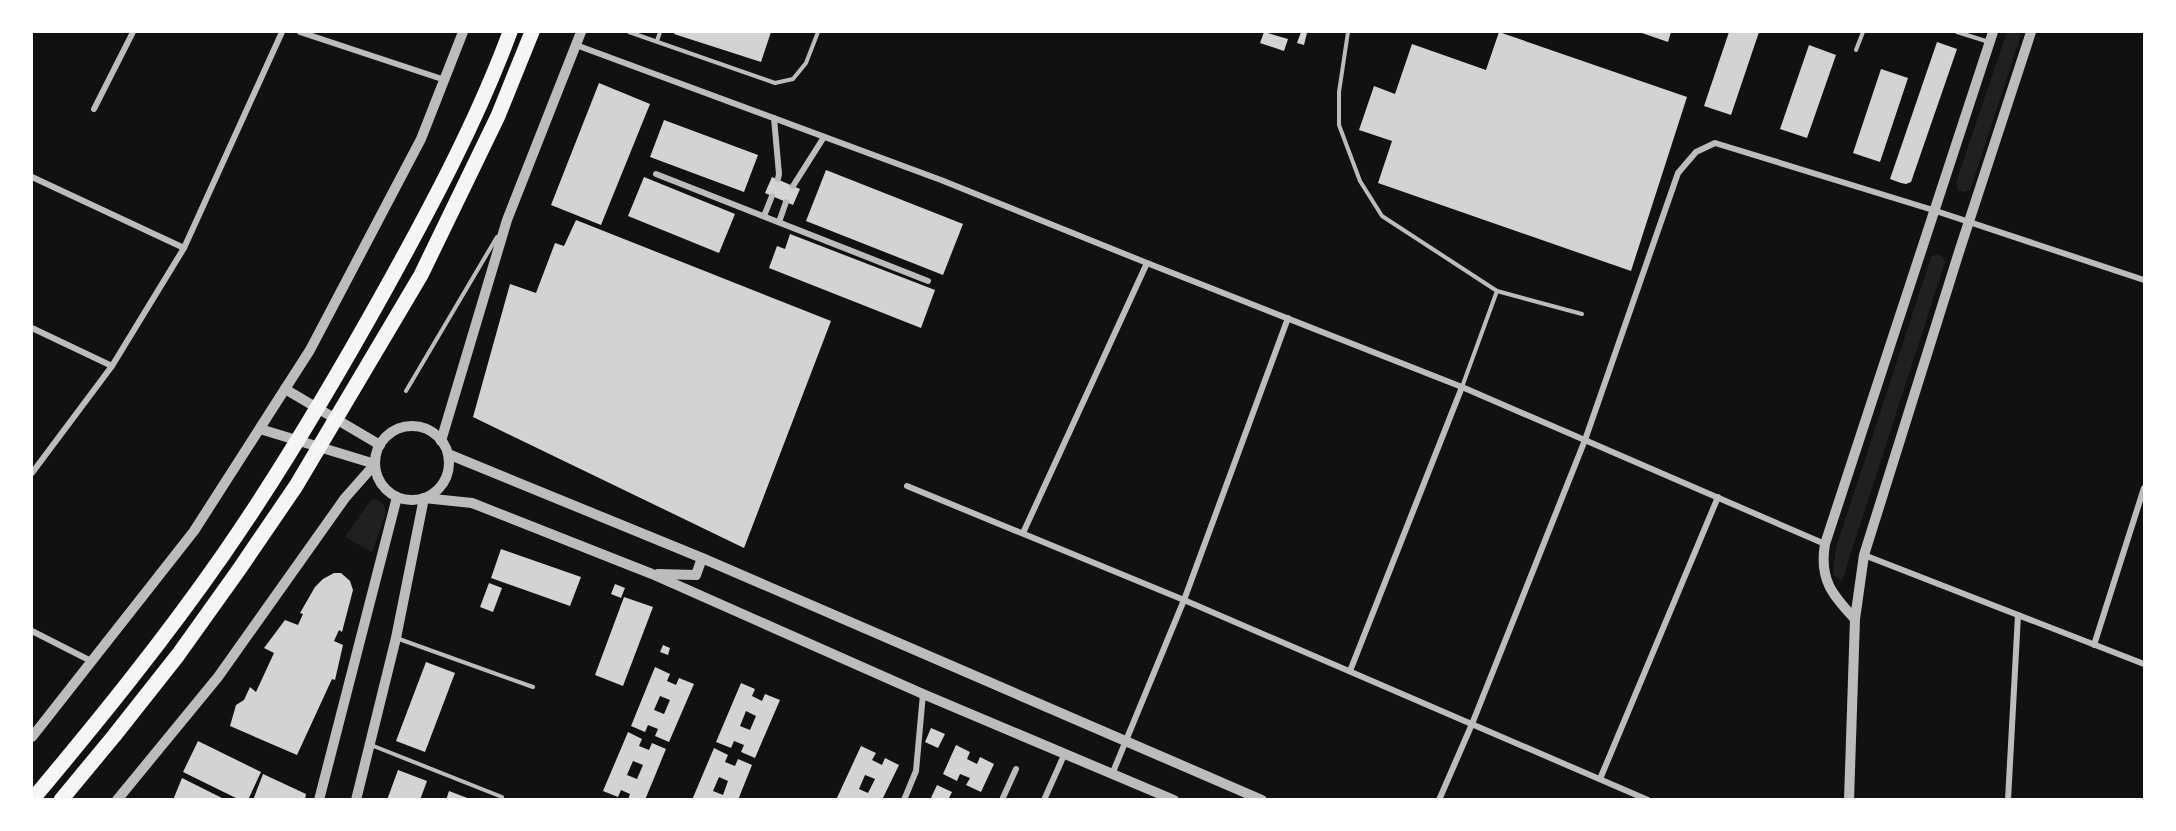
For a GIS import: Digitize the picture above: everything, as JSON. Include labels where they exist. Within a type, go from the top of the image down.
[{"type":"highway","points":[[32,800],[122,692],[223,556],[277,474],[341,369],[425,219],[510,32]]},
{"type":"highway","points":[[61,800],[178,655],[296,486],[421,275],[498,116],[532,32]]},
{"type":"street","points":[[94,109],[133,32]]},
{"type":"street","points":[[32,472],[111,366],[184,248],[282,32]]},
{"type":"street","points":[[300,32],[445,80]]},
{"type":"street","points":[[32,737],[194,531],[310,350],[421,140],[463,32]]},
{"type":"street","points":[[441,441],[507,220],[581,32]]},
{"type":"street","points":[[1849,800],[1855,619],[1864,555],[2031,32]]},
{"type":"street","points":[[1855,619],[1833,597],[1824,569],[1825,544],[1991,37]]},
{"type":"street","points":[[576,45],[941,180],[1462,387],[1825,544]]},
{"type":"street","points":[[774,118],[778,179]]},
{"type":"street","points":[[793,186],[824,137]]},
{"type":"street","points":[[1439,800],[1472,724],[1585,440],[1678,172],[1696,152],[1715,143],[1933,210],[2145,280]]},
{"type":"street","points":[[656,174],[928,281]]},
{"type":"street","points":[[32,177],[184,248]]},
{"type":"street","points":[[764,216],[772,196]]},
{"type":"street","points":[[779,222],[786,202]]},
{"type":"street","points":[[1023,533],[1147,263]]},
{"type":"street","points":[[1113,772],[1184,600],[1288,318]]},
{"type":"street","points":[[32,328],[111,366]]},
{"type":"street","points":[[1350,671],[1462,387]]},
{"type":"street","points":[[285,389],[380,444]]},
{"type":"street","points":[[424,498],[432,494],[445,481],[449,463],[448,454],[441,441],[429,430],[413,426],[398,428],[380,444],[375,464],[376,472],[384,487],[397,497],[472,504],[652,574],[923,694],[1113,772],[1174,800]]},
{"type":"street","points":[[260,429],[375,464]]},
{"type":"street","points":[[448,454],[702,558],[1262,800]]},
{"type":"street","points":[[117,800],[218,677],[345,498],[375,464]]},
{"type":"street","points":[[908,486],[1184,600],[1648,800]]},
{"type":"street","points":[[2094,645],[2145,488]]},
{"type":"street","points":[[319,800],[397,497]]},
{"type":"street","points":[[1600,779],[1718,497]]},
{"type":"street","points":[[356,800],[396,638],[424,498]]},
{"type":"street","points":[[1864,555],[2145,664]]},
{"type":"street","points":[[652,574],[696,575],[702,558]]},
{"type":"street","points":[[2008,800],[2018,615]]},
{"type":"street","points":[[32,631],[91,661]]},
{"type":"street","points":[[904,800],[916,771],[923,694]]},
{"type":"street","points":[[1044,800],[1065,753]]},
{"type":"street","points":[[1002,800],[1016,769]]},
{"type":"lane","points":[[628,32],[775,83],[793,79],[806,63],[818,32]]},
{"type":"lane","points":[[657,41],[660,32]]},
{"type":"lane","points":[[1348,32],[1339,92],[1339,125],[1360,181],[1382,216],[1497,291],[1582,314]]},
{"type":"lane","points":[[1856,50],[1863,32]]},
{"type":"lane","points":[[1957,32],[1991,37]]},
{"type":"lane","points":[[405,391],[507,220]]},
{"type":"lane","points":[[1462,387],[1497,291]]},
{"type":"lane","points":[[396,638],[533,687]]},
{"type":"lane","points":[[370,745],[502,797]]},
{"type":"shaded area","points":[[2007,32],[2022,32],[1970,190],[1964,192],[1958,190],[1956,182]]},
{"type":"shaded area","points":[[1937,254],[1943,257],[1945,262],[1842,581],[1833,575],[1836,548],[1931,257]]},
{"type":"shaded area","points":[[373,499],[382,503],[386,513],[372,552],[345,537]]},
{"type":"building","points":[[675,32],[771,32],[761,62],[674,34]]},
{"type":"building","points":[[1264,32],[1288,39],[1284,51],[1260,43]]},
{"type":"building","points":[[1301,32],[1307,33],[1304,45],[1297,43]]},
{"type":"building","points":[[1499,32],[1687,97],[1631,271],[1378,183],[1392,141],[1359,130],[1374,86],[1395,94],[1412,44],[1486,70]]},
{"type":"building","points":[[1639,32],[1671,32],[1668,42]]},
{"type":"building","points":[[1729,32],[1759,32],[1731,115],[1704,106]]},
{"type":"building","points":[[1937,42],[1957,49],[1911,182],[1901,183],[1890,179]]},
{"type":"building","points":[[1809,45],[1836,55],[1807,138],[1780,129]]},
{"type":"building","points":[[1881,69],[1908,78],[1880,162],[1853,153]]},
{"type":"building","points":[[599,83],[650,104],[601,225],[551,205]]},
{"type":"building","points":[[664,120],[758,155],[744,192],[650,157]]},
{"type":"building","points":[[826,170],[963,224],[943,275],[806,221]]},
{"type":"building","points":[[644,177],[735,214],[719,253],[628,216]]},
{"type":"building","points":[[772,177],[800,189],[793,205],[765,193]]},
{"type":"building","points":[[576,220],[831,321],[744,548],[473,417],[510,284],[536,293],[555,243],[564,246]]},
{"type":"building","points":[[790,234],[935,290],[921,328],[769,268],[777,246],[785,249]]},
{"type":"building","points":[[501,549],[581,577],[570,606],[491,578]]},
{"type":"building","points":[[334,573],[341,573],[350,581],[353,590],[342,632],[339,630],[334,641],[343,645],[335,680],[332,679],[297,755],[230,726],[236,705],[244,700],[250,687],[256,692],[274,653],[264,648],[285,620],[298,625],[303,614],[300,613],[315,587]]},
{"type":"building","points":[[489,583],[502,588],[493,612],[480,607]]},
{"type":"building","points":[[615,584],[625,588],[621,598],[611,594]]},
{"type":"building","points":[[624,597],[653,607],[623,686],[595,675]]},
{"type":"building","points":[[663,645],[670,648],[668,655],[660,652]]},
{"type":"building","points":[[426,662],[455,673],[425,752],[396,741]]},
{"type":"building","points":[[655,667],[670,674],[667,681],[676,685],[679,678],[694,684],[669,742],[655,736],[658,729],[648,725],[645,732],[631,726]],"holes":[[[660,696],[670,700],[664,714],[654,710]]]},
{"type":"building","points":[[741,683],[755,689],[752,696],[762,701],[765,694],[780,700],[755,758],[741,752],[744,745],[734,741],[731,748],[716,742]],"holes":[[[746,711],[756,716],[750,730],[740,726]]]},
{"type":"building","points":[[931,728],[945,734],[938,748],[925,742]]},
{"type":"building","points":[[628,732],[642,739],[639,746],[649,750],[652,743],[666,749],[645,800],[628,800],[630,794],[621,790],[618,797],[603,791]],"holes":[[[633,761],[643,765],[637,779],[627,775]]]},
{"type":"building","points":[[198,741],[261,772],[248,800],[240,800],[183,772]]},
{"type":"building","points":[[956,745],[970,752],[967,759],[977,764],[980,757],[994,764],[981,792],[966,785],[970,778],[960,774],[957,781],[943,774]]},
{"type":"building","points":[[861,746],[876,753],[872,760],[882,765],[885,758],[899,765],[882,800],[836,800]],"holes":[[[865,775],[875,779],[868,793],[859,789]]]},
{"type":"building","points":[[714,748],[728,755],[725,762],[735,766],[738,759],[752,765],[738,800],[692,800]],"holes":[[[719,777],[728,781],[723,795],[713,791]]]},
{"type":"building","points":[[398,770],[427,781],[420,800],[387,800]]},
{"type":"building","points":[[263,774],[306,794],[305,800],[253,800]]},
{"type":"building","points":[[182,778],[226,800],[173,800]]},
{"type":"building","points":[[937,785],[952,792],[948,800],[930,800]]},
{"type":"building","points":[[449,791],[470,799],[470,800],[446,800]]}]
